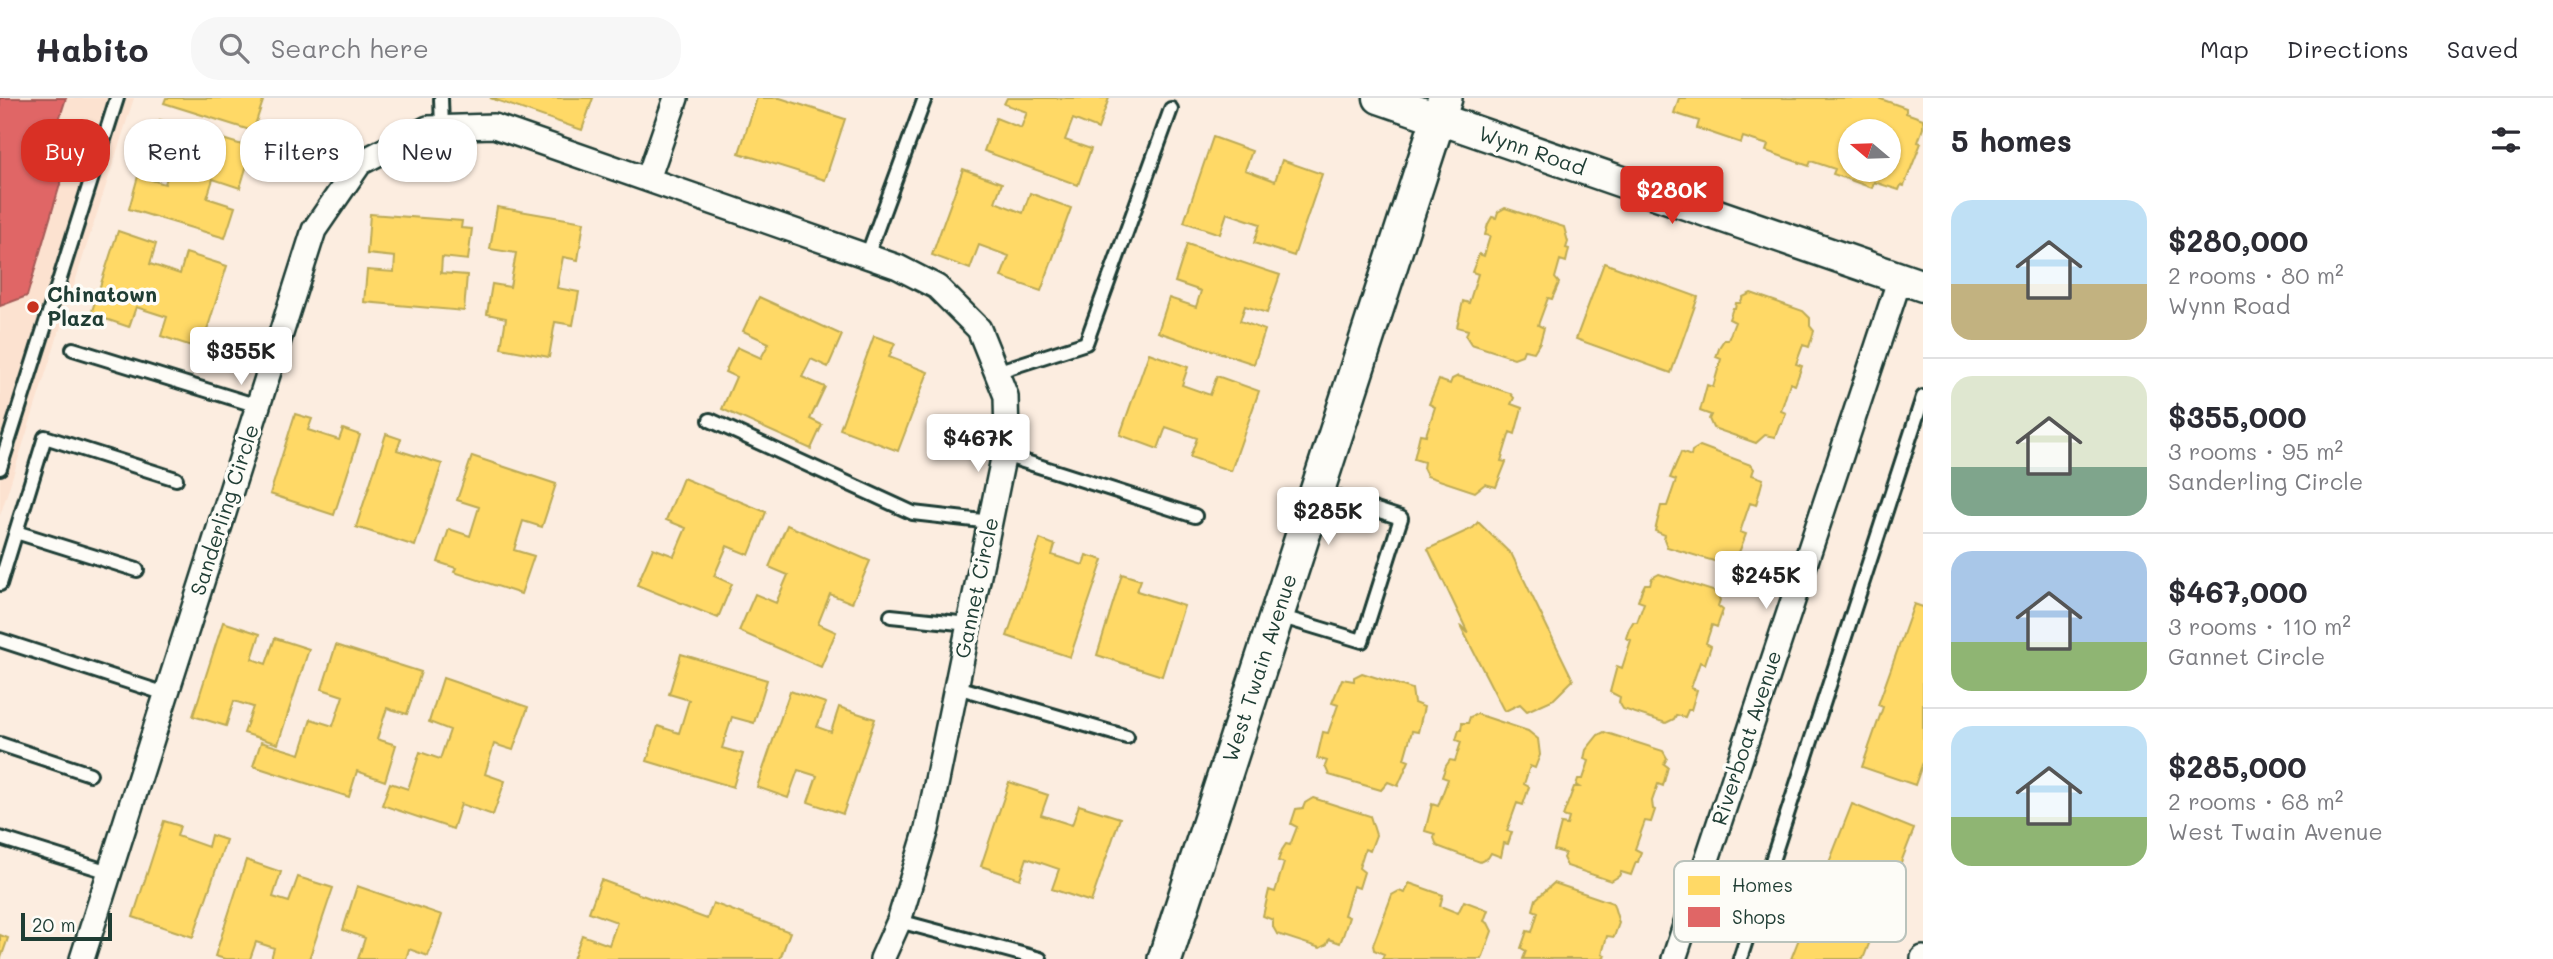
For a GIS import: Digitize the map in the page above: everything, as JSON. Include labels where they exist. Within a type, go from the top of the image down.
[{"type":"main road","name":"West Twain Avenue","points":[[1165,959],[1442,108]]},
{"type":"street","points":[[648,179],[676,98]]},
{"type":"street","name":"Wynn Road","points":[[1379,98],[1442,108],[1912,282]]},
{"type":"street","name":"Sanderling Circle","points":[[477,126],[494,125],[648,179]]},
{"type":"street","name":"Sanderling Circle","points":[[82,959],[314,230],[360,163],[378,154]]},
{"type":"street","name":"Gannet Circle","points":[[648,179],[898,267],[937,287],[979,329],[1006,396],[1007,439],[927,829],[899,921],[882,959]]},
{"type":"street","name":"Riverboat Avenue","points":[[1708,861],[1912,282]]},
{"type":"street","name":"Riverboat Avenue","points":[[1674,959],[1680,942]]},
{"type":"lane","points":[[0,468],[117,98]]},
{"type":"lane","points":[[441,98],[442,119]]},
{"type":"lane","points":[[867,256],[925,98]]},
{"type":"lane","points":[[996,372],[1086,343],[1171,109]]},
{"type":"lane","points":[[73,349],[258,406]]},
{"type":"lane","points":[[1772,861],[1923,397]]},
{"type":"lane","points":[[710,419],[913,513],[991,522]]},
{"type":"lane","points":[[0,584],[45,437],[176,479]]},
{"type":"lane","points":[[1004,455],[1195,516]]},
{"type":"lane","points":[[1277,615],[1362,641],[1401,518],[1317,491]]},
{"type":"lane","points":[[16,532],[137,570]]},
{"type":"lane","points":[[891,615],[970,624]]},
{"type":"lane","points":[[0,640],[166,694]]},
{"type":"lane","points":[[957,687],[1127,737]]},
{"type":"lane","points":[[0,744],[90,774]]},
{"type":"lane","points":[[0,838],[109,872]]},
{"type":"lane","points":[[899,921],[1040,959]]},
{"type":"lane","points":[[1740,959],[1746,942]]},
{"type":"shaded area","name":"Chinatown Plaza","points":[[0,98],[134,98],[127,119],[124,119],[124,129],[110,173],[110,119],[21,119],[21,182],[107,182],[0,516]]},
{"type":"building: Homes","points":[[166,98],[264,98],[257,119],[240,119],[240,127],[226,123],[226,119],[215,119],[164,103]]},
{"type":"building: Homes","points":[[490,98],[593,98],[582,130]]},
{"type":"building: Homes","points":[[757,98],[780,98],[845,119],[825,180],[739,153]]},
{"type":"building: Homes","points":[[1007,98],[1109,98],[1098,129],[1073,119],[1065,140],[1091,149],[1078,185],[984,151],[996,118],[1021,128],[1027,112],[1004,104]]},
{"type":"building: Homes","points":[[1679,98],[1878,98],[1906,108],[1906,113],[1923,119],[1923,128],[1918,142],[1921,143],[1904,186],[1901,185],[1899,190],[1874,182],[1901,182],[1901,119],[1838,119],[1838,176],[1833,174],[1835,169],[1811,161],[1809,166],[1766,151],[1768,145],[1743,137],[1741,143],[1697,128],[1699,121],[1674,113]]},
{"type":"building: Homes","points":[[1213,137],[1252,151],[1245,170],[1275,181],[1282,160],[1322,174],[1294,256],[1254,243],[1260,224],[1227,213],[1220,234],[1184,222]]},
{"type":"building: Homes","points":[[226,140],[240,144],[240,188],[222,182],[226,182]]},
{"type":"building: Homes","points":[[963,169],[1002,183],[995,202],[1023,213],[1030,193],[1071,208],[1041,291],[1001,277],[1009,256],[979,245],[970,269],[932,255]]},
{"type":"building: Homes","points":[[136,182],[212,182],[207,198],[235,207],[225,238],[129,209]]},
{"type":"building: Homes","points":[[1855,182],[1874,182],[1872,188]]},
{"type":"building: Homes","points":[[497,207],[584,222],[578,260],[563,257],[557,288],[579,292],[573,325],[555,322],[549,357],[501,348],[506,318],[487,314],[492,284],[510,287],[516,253],[490,249]]},
{"type":"building: Homes","points":[[1505,208],[1564,227],[1568,242],[1566,248],[1569,249],[1566,262],[1560,260],[1555,278],[1559,283],[1552,299],[1548,298],[1538,325],[1544,328],[1540,342],[1534,352],[1524,350],[1522,355],[1514,358],[1471,344],[1466,336],[1468,330],[1457,327],[1463,301],[1469,303],[1478,274],[1472,272],[1479,254],[1484,256],[1490,236],[1485,235],[1488,224],[1492,217],[1496,218],[1498,212]]},
{"type":"building: Homes","points":[[370,214],[462,221],[461,228],[472,229],[468,260],[442,257],[441,273],[467,275],[464,311],[364,302],[367,270],[394,272],[395,257],[367,254]]},
{"type":"building: Homes","points":[[118,231],[156,244],[150,264],[180,274],[186,253],[227,266],[201,349],[161,336],[167,317],[136,307],[129,327],[91,314]]},
{"type":"building: Homes","points":[[1187,244],[1280,275],[1267,313],[1245,306],[1240,321],[1265,330],[1254,364],[1158,332],[1169,298],[1196,307],[1201,291],[1175,282]]},
{"type":"building: Homes","points":[[1604,263],[1698,297],[1671,373],[1576,339]]},
{"type":"building: Homes","points":[[1751,293],[1803,311],[1810,318],[1810,326],[1814,331],[1809,347],[1803,345],[1796,364],[1802,366],[1795,385],[1790,383],[1781,411],[1786,413],[1782,424],[1775,437],[1765,435],[1756,443],[1713,428],[1709,419],[1711,415],[1700,411],[1707,385],[1713,387],[1721,359],[1716,357],[1720,346],[1724,340],[1728,340],[1735,322],[1729,319],[1733,308]]},
{"type":"building: Homes","points":[[759,297],[842,335],[828,367],[811,359],[802,377],[825,387],[810,419],[822,425],[811,449],[722,409],[736,377],[725,372],[737,347],[761,358],[769,343],[743,331]]},
{"type":"building: Homes","points":[[874,336],[895,343],[889,357],[928,372],[898,451],[840,429]]},
{"type":"building: Homes","points":[[1149,353],[1188,367],[1182,385],[1210,395],[1217,376],[1259,391],[1231,471],[1190,457],[1197,438],[1166,427],[1158,449],[1120,435]]},
{"type":"building: Homes","points":[[1458,376],[1510,393],[1514,398],[1511,404],[1522,408],[1515,434],[1510,432],[1501,461],[1506,462],[1496,487],[1485,484],[1475,492],[1427,476],[1423,468],[1424,462],[1414,459],[1420,434],[1426,435],[1435,407],[1429,404],[1439,380],[1450,384],[1452,379]]},
{"type":"building: Homes","points":[[295,414],[312,419],[308,430],[339,440],[343,429],[360,435],[334,515],[270,494]]},
{"type":"building: Homes","points":[[386,434],[401,439],[397,450],[442,464],[415,546],[356,527]]},
{"type":"building: Homes","points":[[1700,446],[1751,465],[1754,469],[1752,475],[1763,479],[1756,505],[1750,503],[1740,532],[1746,534],[1735,558],[1726,556],[1717,562],[1667,547],[1665,535],[1655,531],[1661,506],[1667,506],[1676,480],[1670,478],[1681,452],[1691,456],[1692,451]]},
{"type":"building: Homes","points":[[472,456],[556,484],[542,527],[523,521],[514,550],[534,556],[521,594],[454,572],[456,568],[438,562],[449,529],[470,536],[479,507],[457,500]]},
{"type":"building: Homes","points":[[683,478],[766,512],[749,555],[727,546],[714,576],[732,584],[718,618],[637,585],[653,548],[674,556],[686,528],[666,520]]},
{"type":"building: Homes","points":[[1478,522],[1512,555],[1573,680],[1554,699],[1527,711],[1520,704],[1505,711],[1503,709],[1460,625],[1468,633],[1428,549],[1473,528]]},
{"type":"building: Homes","points":[[787,525],[870,561],[852,603],[830,594],[818,624],[836,632],[821,667],[739,631],[755,594],[776,603],[788,575],[769,567]]},
{"type":"building: Homes","points":[[1040,539],[1055,545],[1052,555],[1083,565],[1086,555],[1103,560],[1070,657],[1007,636]]},
{"type":"building: Homes","points":[[1122,574],[1141,580],[1137,591],[1184,606],[1162,676],[1097,655]]},
{"type":"building: Homes","points":[[1659,574],[1716,592],[1720,600],[1718,606],[1723,610],[1717,627],[1712,625],[1706,643],[1711,646],[1705,664],[1700,662],[1691,688],[1697,690],[1691,710],[1688,710],[1685,717],[1676,715],[1666,723],[1623,709],[1619,702],[1620,697],[1610,692],[1617,666],[1622,668],[1631,640],[1626,638],[1629,629],[1633,622],[1637,622],[1644,603],[1638,601],[1642,590],[1645,584],[1650,584],[1652,578]]},
{"type":"building: Homes","points":[[1914,604],[1923,607],[1923,762],[1915,785],[1862,767],[1883,707],[1878,705]]},
{"type":"building: Homes","points":[[223,622],[260,634],[252,659],[266,664],[275,638],[309,649],[278,744],[244,733],[253,707],[234,701],[226,726],[193,716]]},
{"type":"building: Homes","points":[[336,645],[421,672],[407,714],[387,708],[377,739],[396,745],[385,781],[357,771],[349,797],[253,766],[261,742],[300,754],[311,719],[333,726],[343,696],[322,689]]},
{"type":"building: Homes","points":[[681,654],[767,680],[754,723],[732,717],[722,748],[743,754],[733,787],[647,761],[658,726],[679,733],[689,700],[669,694]]},
{"type":"building: Homes","points":[[1362,673],[1412,689],[1414,703],[1424,707],[1418,732],[1412,731],[1404,759],[1409,761],[1398,786],[1388,782],[1381,790],[1329,775],[1325,766],[1327,761],[1317,758],[1323,732],[1328,733],[1338,705],[1332,703],[1342,679],[1354,681],[1354,677]]},
{"type":"building: Homes","points":[[443,678],[528,707],[513,750],[494,744],[485,774],[505,781],[493,815],[461,804],[453,829],[382,805],[390,783],[408,789],[420,752],[440,759],[450,730],[429,722]]},
{"type":"building: Homes","points":[[790,691],[826,703],[817,727],[831,732],[839,707],[875,719],[843,814],[808,802],[817,776],[798,770],[788,798],[757,787]]},
{"type":"building: Homes","points":[[1477,714],[1528,731],[1538,739],[1540,755],[1535,768],[1530,766],[1524,784],[1529,787],[1523,805],[1517,803],[1507,831],[1512,832],[1508,844],[1504,843],[1501,857],[1491,853],[1480,862],[1437,846],[1435,834],[1425,831],[1432,804],[1438,806],[1448,779],[1442,777],[1446,766],[1450,760],[1455,761],[1461,742],[1456,740],[1462,723],[1468,723],[1470,717]]},
{"type":"building: Homes","points":[[1604,732],[1663,751],[1667,758],[1664,764],[1668,767],[1663,786],[1658,784],[1652,801],[1655,810],[1651,822],[1645,821],[1635,849],[1641,852],[1638,862],[1631,875],[1621,872],[1611,881],[1567,866],[1563,858],[1565,853],[1554,850],[1561,824],[1567,825],[1569,818],[1563,816],[1574,787],[1579,787],[1576,785],[1578,779],[1583,779],[1589,761],[1584,759],[1586,750],[1598,735]]},
{"type":"building: Homes","points":[[1009,782],[1048,795],[1041,815],[1072,825],[1079,805],[1120,818],[1091,902],[1052,889],[1059,869],[1027,858],[1020,879],[981,866]]},
{"type":"building: Homes","points":[[1313,798],[1370,816],[1376,835],[1370,851],[1365,849],[1359,868],[1364,872],[1359,888],[1353,886],[1344,915],[1349,917],[1340,943],[1329,939],[1327,944],[1320,948],[1277,934],[1273,920],[1263,916],[1269,890],[1275,892],[1284,863],[1278,861],[1282,850],[1286,844],[1290,845],[1297,827],[1291,824],[1296,809],[1303,808],[1305,803]]},
{"type":"building: Homes","points":[[1852,804],[1914,829],[1901,861],[1830,861]]},
{"type":"building: Homes","points":[[164,821],[180,826],[177,836],[208,847],[211,835],[226,840],[193,937],[133,917]]},
{"type":"building: Homes","points":[[246,860],[281,872],[273,897],[289,902],[298,877],[333,888],[309,959],[271,959],[274,948],[256,942],[250,959],[225,959],[215,956]]},
{"type":"building: Homes","points":[[601,880],[707,919],[713,903],[790,932],[780,959],[573,959],[582,935],[609,945],[617,922],[589,912]]},
{"type":"building: Homes","points":[[1409,883],[1443,895],[1440,906],[1458,913],[1464,901],[1488,910],[1484,921],[1492,931],[1482,959],[1382,959],[1384,954],[1374,950],[1373,945],[1392,895],[1399,891],[1405,893]]},
{"type":"building: Homes","points":[[1554,883],[1613,903],[1619,923],[1614,937],[1607,936],[1603,959],[1523,959],[1526,951],[1521,948],[1527,931],[1532,932],[1538,912],[1533,910],[1536,899]]},
{"type":"building: Homes","points":[[357,886],[442,915],[428,956],[409,949],[406,959],[358,959],[365,938],[343,930]]},
{"type":"building: Homes","points":[[0,935],[8,938],[1,958],[0,957]]},
{"type":"building: Homes","points":[[1798,942],[1870,942],[1863,959],[1791,959]]},
{"type":"building: Shops","points":[[0,98],[66,98],[59,119],[21,119],[21,182],[61,182],[27,296],[0,306]]},
{"type":"place","name":"Chinatown Plaza","points":[[33,307]]}]
